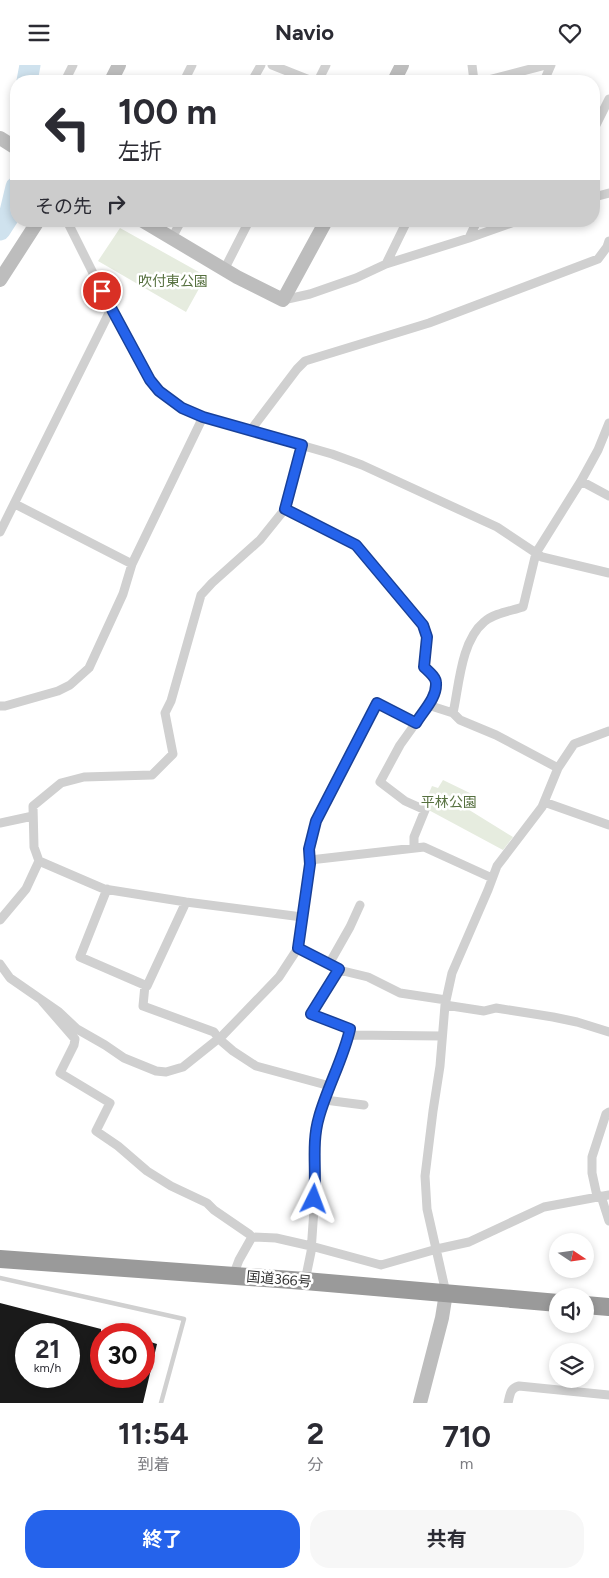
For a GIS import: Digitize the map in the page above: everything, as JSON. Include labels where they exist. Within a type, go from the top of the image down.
[{"type":"highway","name":"国道366号","points":[[0,1259],[233,1275],[549,1302]]},
{"type":"highway","points":[[594,1306],[609,1307]]},
{"type":"street","points":[[272,65],[297,75]]},
{"type":"street","points":[[505,75],[546,65]]},
{"type":"street","points":[[600,117],[609,99]]},
{"type":"street","points":[[0,281],[34,227]]},
{"type":"street","points":[[70,227],[110,309],[150,380],[159,391],[182,408],[203,417],[332,454],[362,465],[497,527],[542,557],[609,573]]},
{"type":"street","points":[[153,227],[224,270],[283,301],[310,294],[356,278],[386,264],[500,227]]},
{"type":"street","points":[[172,238],[178,227]]},
{"type":"street","points":[[224,270],[246,227]]},
{"type":"street","points":[[283,301],[323,227]]},
{"type":"street","points":[[386,264],[404,227]]},
{"type":"street","points":[[469,238],[474,227]]},
{"type":"street","points":[[250,431],[305,361],[429,323],[598,259],[609,241]]},
{"type":"street","points":[[0,532],[110,309]]},
{"type":"street","points":[[0,706],[58,691],[70,685],[88,668],[123,594],[132,564],[203,417]]},
{"type":"street","points":[[453,713],[464,659],[475,633],[484,622],[496,615],[523,607],[536,553],[581,481],[609,423]]},
{"type":"street","points":[[0,920],[26,889],[38,861],[34,847],[33,806],[61,783],[84,777],[152,775],[174,754],[165,713],[171,701],[201,595],[260,540],[285,509],[302,445]]},
{"type":"street","points":[[581,481],[609,496]]},
{"type":"street","points":[[15,504],[132,564]]},
{"type":"street","points":[[285,509],[356,545],[423,625],[427,637],[424,667],[434,677],[436,683],[432,699],[400,745],[380,782],[405,801],[425,810],[414,837],[414,847]]},
{"type":"street","points":[[0,964],[10,977],[59,1012],[77,1029],[124,1058],[156,1071],[166,1072],[183,1067],[219,1039],[279,977],[298,948],[310,860],[309,849],[316,821],[377,703],[416,723]]},
{"type":"street","points":[[428,705],[453,713],[460,719],[496,735],[558,768]]},
{"type":"street","points":[[420,1403],[442,1318],[446,1293],[427,1209],[425,1176],[431,1120],[440,1066],[445,1003],[452,973],[497,866],[520,833],[532,821],[544,802],[558,768],[574,744],[609,731]]},
{"type":"street","points":[[544,802],[609,825]]},
{"type":"street","points":[[0,823],[33,817]]},
{"type":"street","points":[[310,860],[424,847],[439,852],[458,863],[492,878]]},
{"type":"street","points":[[38,861],[107,889],[186,903],[302,917]]},
{"type":"street","points":[[107,889],[80,957],[145,985]]},
{"type":"street","points":[[145,985],[147,986],[186,903]]},
{"type":"street","points":[[329,964],[360,905]]},
{"type":"street","points":[[298,948],[339,969],[368,977],[400,993],[484,1011],[496,1008],[553,1017],[609,1032]]},
{"type":"street","points":[[305,1281],[311,1252],[316,1180],[314,1140],[319,1118],[350,1029],[311,1014],[339,969]]},
{"type":"street","points":[[145,985],[143,1006],[214,1033],[233,1051],[256,1066],[330,1086]]},
{"type":"street","points":[[42,1001],[75,1039],[74,1045],[60,1073],[110,1103],[96,1131],[118,1146],[147,1171],[171,1186],[208,1203],[214,1210],[252,1237],[276,1238],[381,1265],[469,1242],[544,1207],[602,1196]]},
{"type":"street","points":[[349,1035],[442,1036]]},
{"type":"street","points":[[325,1100],[364,1105]]},
{"type":"street","points":[[609,1113],[606,1114],[592,1157],[592,1173],[602,1196],[609,1221]]},
{"type":"street","points":[[233,1275],[252,1237]]},
{"type":"street","points":[[508,1403],[512,1390],[514,1387],[519,1386],[609,1395]]},
{"type":"lane","points":[[0,1277],[184,1319],[161,1403]]},
{"type":"green space","name":"吹付東公園","points":[[120,228],[206,276],[186,312],[98,261]]},
{"type":"green space","name":"平林公園","points":[[443,780],[474,795],[466,808],[513,837],[503,850],[423,807],[432,786],[438,788]]},
{"type":"building","points":[[0,1303],[78,1323],[15,1323],[15,1388],[80,1388],[80,1324],[90,1326],[90,1388],[147,1388],[143,1403],[0,1403]]},
{"type":"waterway","points":[[28,75],[30,65]]},
{"type":"waterway","points":[[0,230],[10,212]]},
{"type":"route","points":[[102,291],[110,309],[150,380],[170,400],[182,408],[203,417],[302,445],[285,509],[356,545],[423,625],[427,637],[424,667],[434,677],[436,683],[432,699],[416,723],[377,703],[316,821],[309,849],[310,864],[298,948],[339,969],[311,1014],[350,1029],[319,1118],[314,1140],[316,1180],[314,1199]]}]
